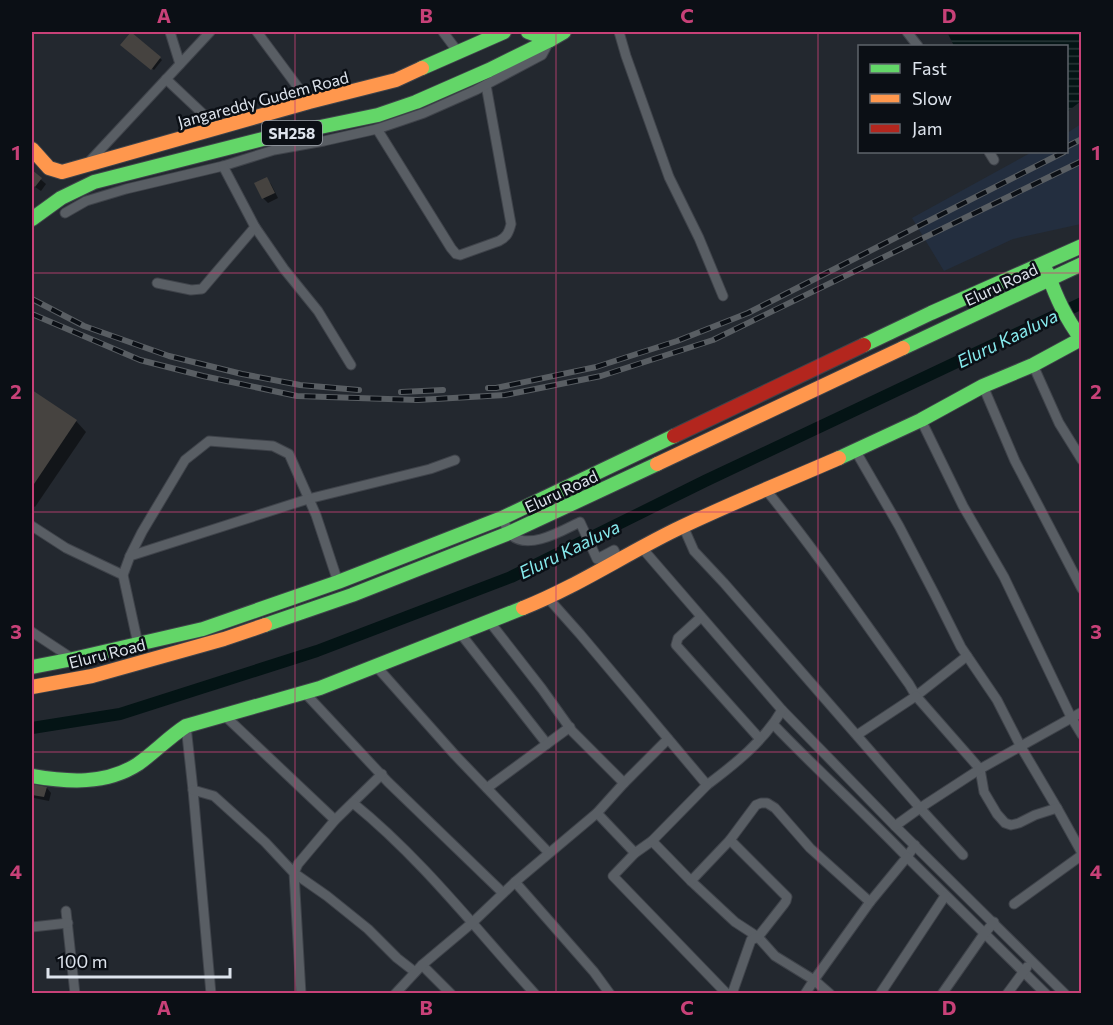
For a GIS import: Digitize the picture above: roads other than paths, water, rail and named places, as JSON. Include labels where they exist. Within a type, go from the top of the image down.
[{"type":"main road","name":"Jangareddy Gudem Road","points":[[32,149],[49,168],[62,172],[309,102],[396,80],[504,32]]},
{"type":"main road","points":[[528,32],[550,40],[564,32]]},
{"type":"main road","name":"SH258","points":[[32,219],[61,198],[94,182],[267,138],[378,115],[416,102],[550,40]]},
{"type":"main road","name":"Eluru Road","points":[[32,667],[203,629],[338,582],[502,518],[931,313],[1082,246]]},
{"type":"main road","points":[[32,776],[69,781],[110,776],[137,764],[186,726],[320,688],[548,598],[616,554],[642,548],[679,528],[921,420],[983,386],[1033,365],[1081,339],[1057,300],[1043,264]]},
{"type":"main road","name":"Eluru Road","points":[[32,687],[92,676],[224,639],[352,595],[509,533],[1082,264]]},
{"type":"street","points":[[170,32],[180,64]]},
{"type":"street","points":[[87,165],[210,32]]},
{"type":"street","points":[[257,32],[309,102]]},
{"type":"street","points":[[443,32],[458,52]]},
{"type":"street","points":[[619,32],[669,177],[699,238],[723,296]]},
{"type":"street","points":[[907,32],[917,45]]},
{"type":"street","points":[[65,213],[86,201],[126,189],[223,166],[274,150],[377,129],[424,113],[486,85],[542,55],[550,40]]},
{"type":"street","points":[[166,79],[218,128]]},
{"type":"street","points":[[377,129],[456,254],[460,255],[499,241],[505,238],[511,224],[486,85]]},
{"type":"street","points":[[223,166],[255,227],[284,269],[318,311],[351,365]]},
{"type":"street","points":[[157,283],[191,290],[202,289],[255,227]]},
{"type":"street","points":[[1033,365],[1059,423],[1082,460]]},
{"type":"street","points":[[983,386],[1015,461],[1082,589]]},
{"type":"street","points":[[921,420],[963,506],[1004,577],[1071,717],[1082,735]]},
{"type":"street","points":[[138,644],[123,575],[142,532],[185,460],[209,441],[273,446],[289,454],[316,515],[338,582]]},
{"type":"street","points":[[855,450],[899,526],[961,647],[997,700],[1082,854],[1014,904]]},
{"type":"street","points":[[130,556],[308,499],[430,469],[455,460]]},
{"type":"street","points":[[766,490],[800,531],[916,696],[980,769],[984,792],[1005,823],[1011,825],[1019,823],[1057,808]]},
{"type":"street","points":[[502,518],[509,533],[516,539],[533,542],[580,522],[597,559],[616,554]]},
{"type":"street","points":[[32,526],[66,548],[123,575]]},
{"type":"street","points":[[679,528],[699,558],[724,583],[857,735],[917,810],[963,855]]},
{"type":"street","points":[[642,548],[782,710],[899,823],[915,845],[1065,993]]},
{"type":"street","points":[[548,598],[707,785]]},
{"type":"street","points":[[701,617],[678,638],[676,645],[760,739]]},
{"type":"street","points":[[489,621],[570,727],[624,783]]},
{"type":"street","points":[[32,632],[73,659]]},
{"type":"street","points":[[460,633],[547,744]]},
{"type":"street","points":[[857,735],[916,696],[967,656]]},
{"type":"street","points":[[376,666],[455,755],[549,853]]},
{"type":"street","points":[[305,693],[382,774],[503,893]]},
{"type":"street","points":[[727,993],[613,876],[635,853],[652,841],[707,785],[736,763],[760,739],[782,710]]},
{"type":"street","points":[[899,823],[980,769],[1082,712]]},
{"type":"street","points":[[224,715],[335,820]]},
{"type":"street","points":[[773,724],[811,764],[1046,993]]},
{"type":"street","points":[[186,726],[211,993]]},
{"type":"street","points":[[488,788],[570,727]]},
{"type":"street","points":[[395,993],[418,968],[597,813],[668,739]]},
{"type":"street","points":[[301,993],[294,873],[298,864],[335,820],[382,774]]},
{"type":"street","points":[[193,790],[214,796],[266,842],[294,873],[368,929],[397,958],[418,968],[451,993]]},
{"type":"street","points":[[353,803],[377,823],[535,993]]},
{"type":"street","points":[[691,881],[730,840],[756,805],[767,803],[775,808],[810,848],[870,902]]},
{"type":"street","points":[[597,813],[635,853]]},
{"type":"street","points":[[730,840],[787,897],[758,938],[751,940],[732,993]]},
{"type":"street","points":[[652,841],[735,922],[758,938],[775,956],[814,980],[830,993]]},
{"type":"street","points":[[805,993],[870,902],[915,845]]},
{"type":"street","points":[[515,882],[610,993]]},
{"type":"street","points":[[880,993],[945,896]]},
{"type":"street","points":[[66,911],[75,993]]},
{"type":"street","points":[[942,993],[994,922]]},
{"type":"street","points":[[32,927],[68,923]]},
{"type":"street","points":[[1007,993],[1032,960]]},
{"type":"waterway","name":"Eluru Kaaluva","points":[[32,728],[120,714],[317,651],[511,577],[705,481],[1082,303]]},
{"type":"railway","points":[[1068,146],[1082,139]]},
{"type":"railway","points":[[488,388],[596,367],[677,341],[748,313],[1062,153]]},
{"type":"railway","points":[[32,314],[140,360],[297,396],[418,400],[505,395],[601,376],[713,340],[1082,161]]},
{"type":"railway","points":[[32,299],[84,326],[169,356],[300,385],[359,390]]},
{"type":"railway","points":[[401,392],[443,390]]}]
